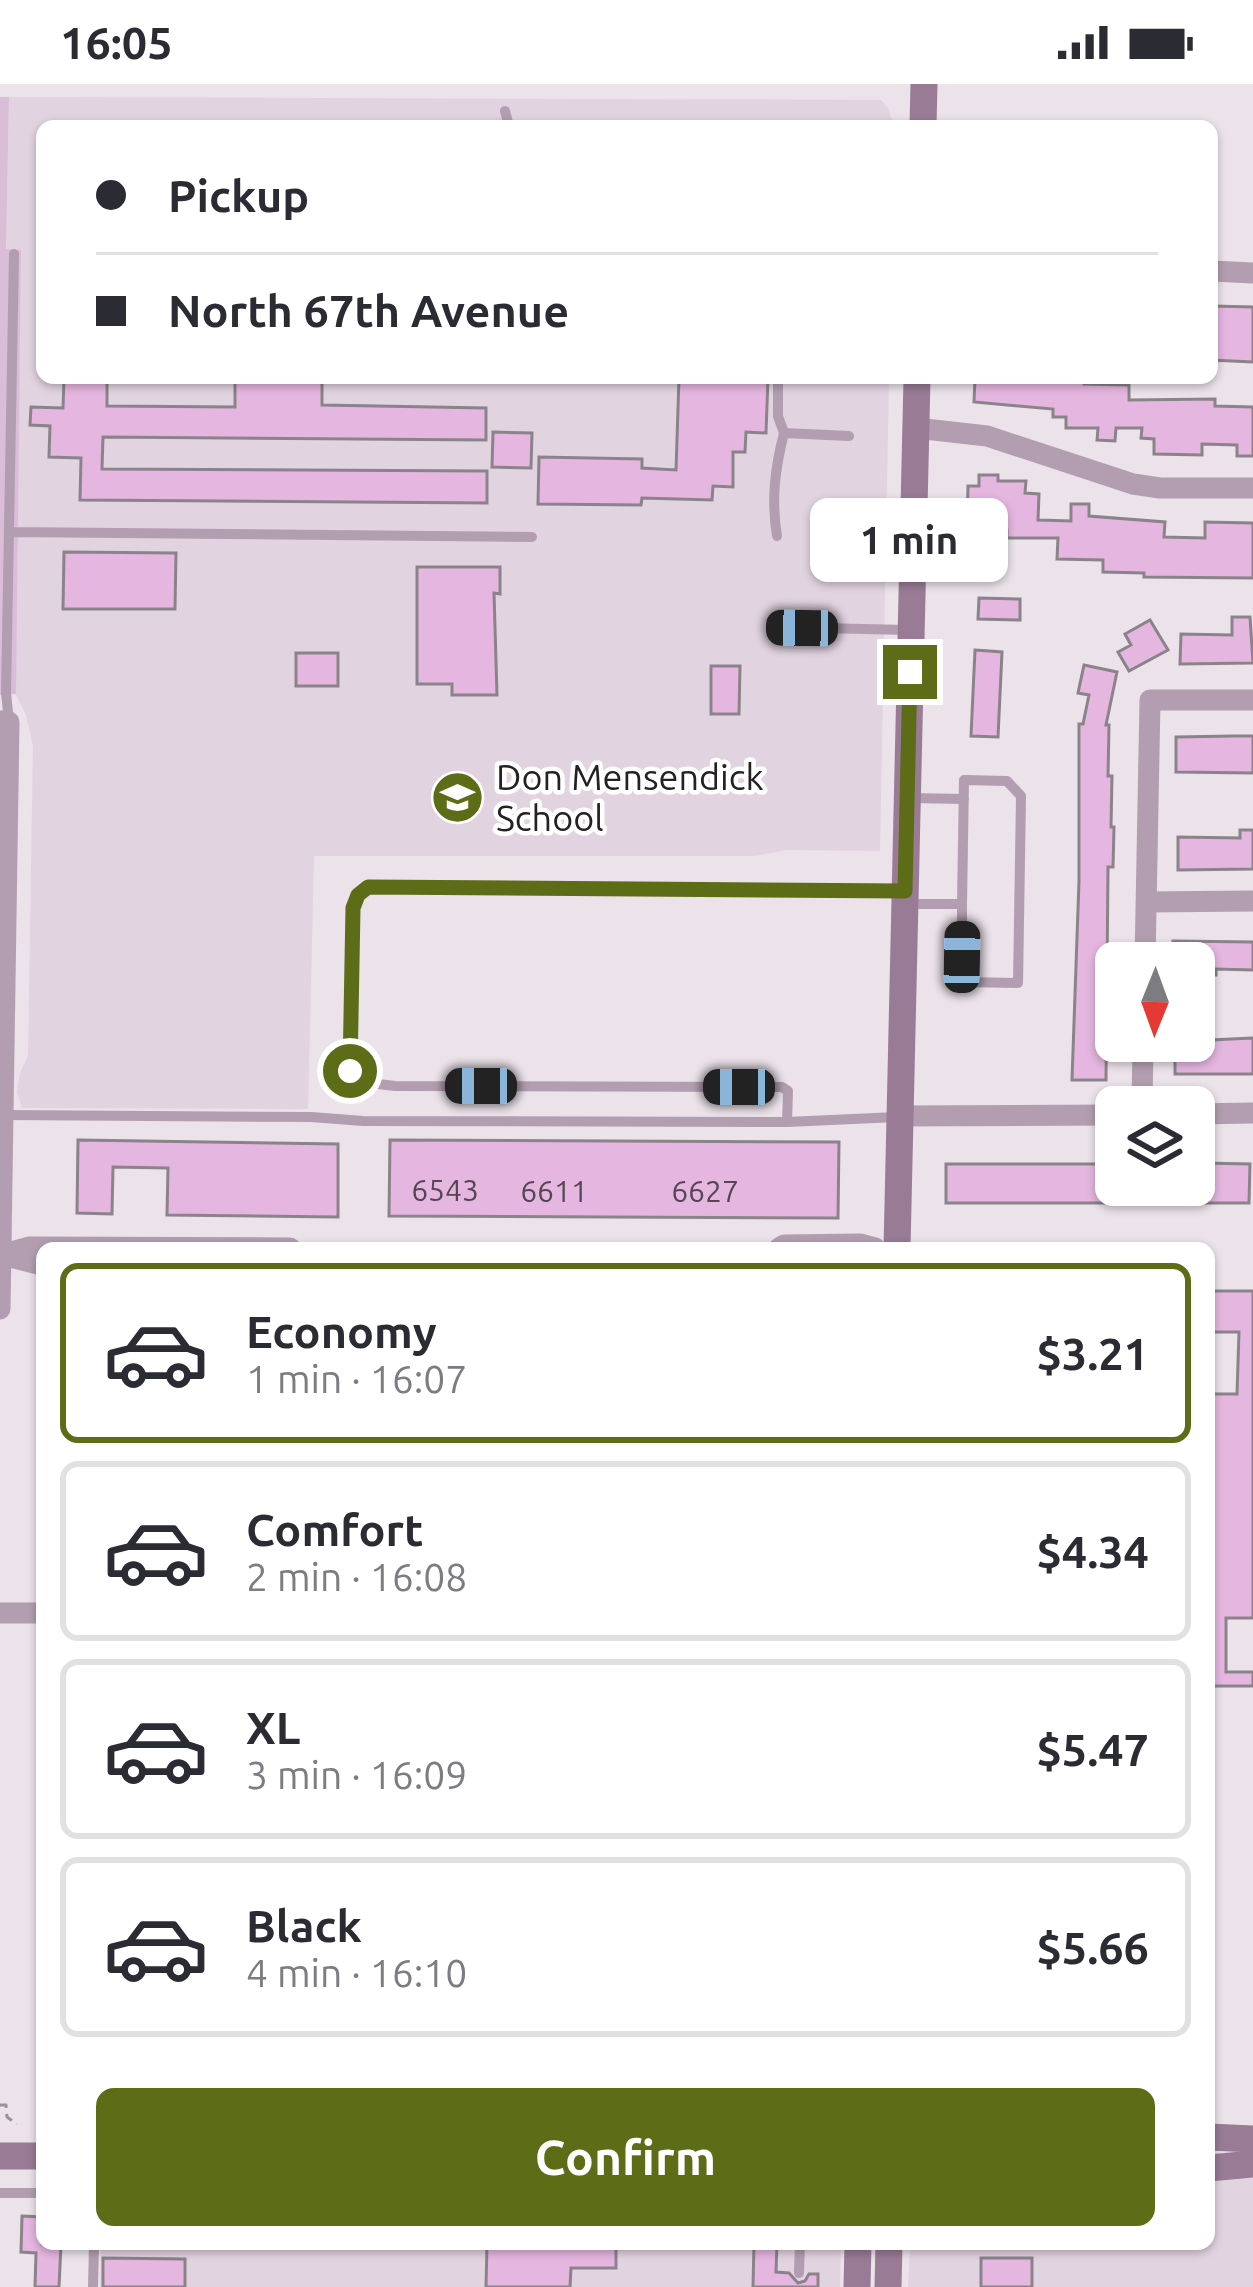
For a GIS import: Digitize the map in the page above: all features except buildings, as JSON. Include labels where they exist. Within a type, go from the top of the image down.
[{"type":"main road","points":[[923,120],[924,84]]},
{"type":"main road","points":[[897,1242],[917,384]]},
{"type":"main road","points":[[1215,2137],[1253,2140]]},
{"type":"main road","points":[[0,2156],[36,2156]]},
{"type":"main road","points":[[1215,2167],[1253,2164]]},
{"type":"main road","points":[[857,2287],[858,2250]]},
{"type":"main road","points":[[888,2287],[889,2250]]},
{"type":"street","points":[[1218,272],[1253,273]]},
{"type":"street","points":[[916,428],[986,436],[1133,484],[1253,488]]},
{"type":"street","points":[[1145,942],[1150,700],[1253,700]]},
{"type":"street","points":[[0,1310],[5,721]]},
{"type":"street","points":[[1146,902],[1253,901]]},
{"type":"street","points":[[1215,1114],[1253,1113]]},
{"type":"street","points":[[900,1116],[1095,1114]]},
{"type":"street","points":[[1,1255],[36,1247]]},
{"type":"street","points":[[1,1255],[36,1264]]},
{"type":"street","points":[[0,1613],[36,1613]]},
{"type":"lane","points":[[505,111],[507,120]]},
{"type":"lane","points":[[5,721],[10,532],[6,390],[14,254]]},
{"type":"lane","points":[[777,536],[772,508],[774,471],[784,433],[779,425],[778,384]]},
{"type":"lane","points":[[784,433],[849,436]]},
{"type":"lane","points":[[10,532],[532,536]]},
{"type":"lane","points":[[777,627],[911,630]]},
{"type":"lane","points":[[964,780],[1007,781],[1021,796],[1018,983],[962,982],[969,933],[970,818],[964,799],[964,780]]},
{"type":"lane","points":[[908,798],[964,799]]},
{"type":"lane","points":[[1004,819],[1021,820]]},
{"type":"lane","points":[[1004,842],[1021,842]]},
{"type":"lane","points":[[787,1122],[788,1091],[782,1087],[360,1082],[350,1071],[353,908],[358,895],[368,887],[905,897],[966,908]]},
{"type":"lane","points":[[1003,910],[1019,910]]},
{"type":"lane","points":[[1002,933],[1018,933]]},
{"type":"lane","points":[[3,1115],[787,1122],[900,1116]]},
{"type":"lane","points":[[0,2193],[36,2194]]},
{"type":"lane","points":[[93,2287],[94,2250]]},
{"type":"lane","points":[[800,2250],[800,2273]]},
{"type":"path","points":[[0,2105],[6,2105],[7,2117],[17,2124]]},
{"type":"shaded area","points":[[0,97],[9,97],[6,249],[21,250],[16,694],[0,695]]},
{"type":"shaded area","name":"Don Mensendick School","points":[[9,97],[881,100],[892,120],[36,120],[36,384],[889,384],[880,851],[786,850],[754,856],[314,856],[308,1109],[22,1108],[17,1092],[28,1056],[33,746],[26,715],[13,689],[21,251],[6,250]]},
{"type":"shaded area","points":[[1253,2178],[1253,2287],[908,2287],[910,2250],[1215,2250],[1215,2179]]},
{"type":"shaded area","points":[[101,2250],[487,2250],[486,2287],[100,2287]]},
{"type":"shaded area","points":[[571,2250],[841,2250],[840,2287],[570,2287]]},
{"type":"place","name":"Don Mensendick School","points":[[457,798]]},
{"type":"route","points":[[350,1071],[353,908],[368,887],[905,891],[910,672]]}]
